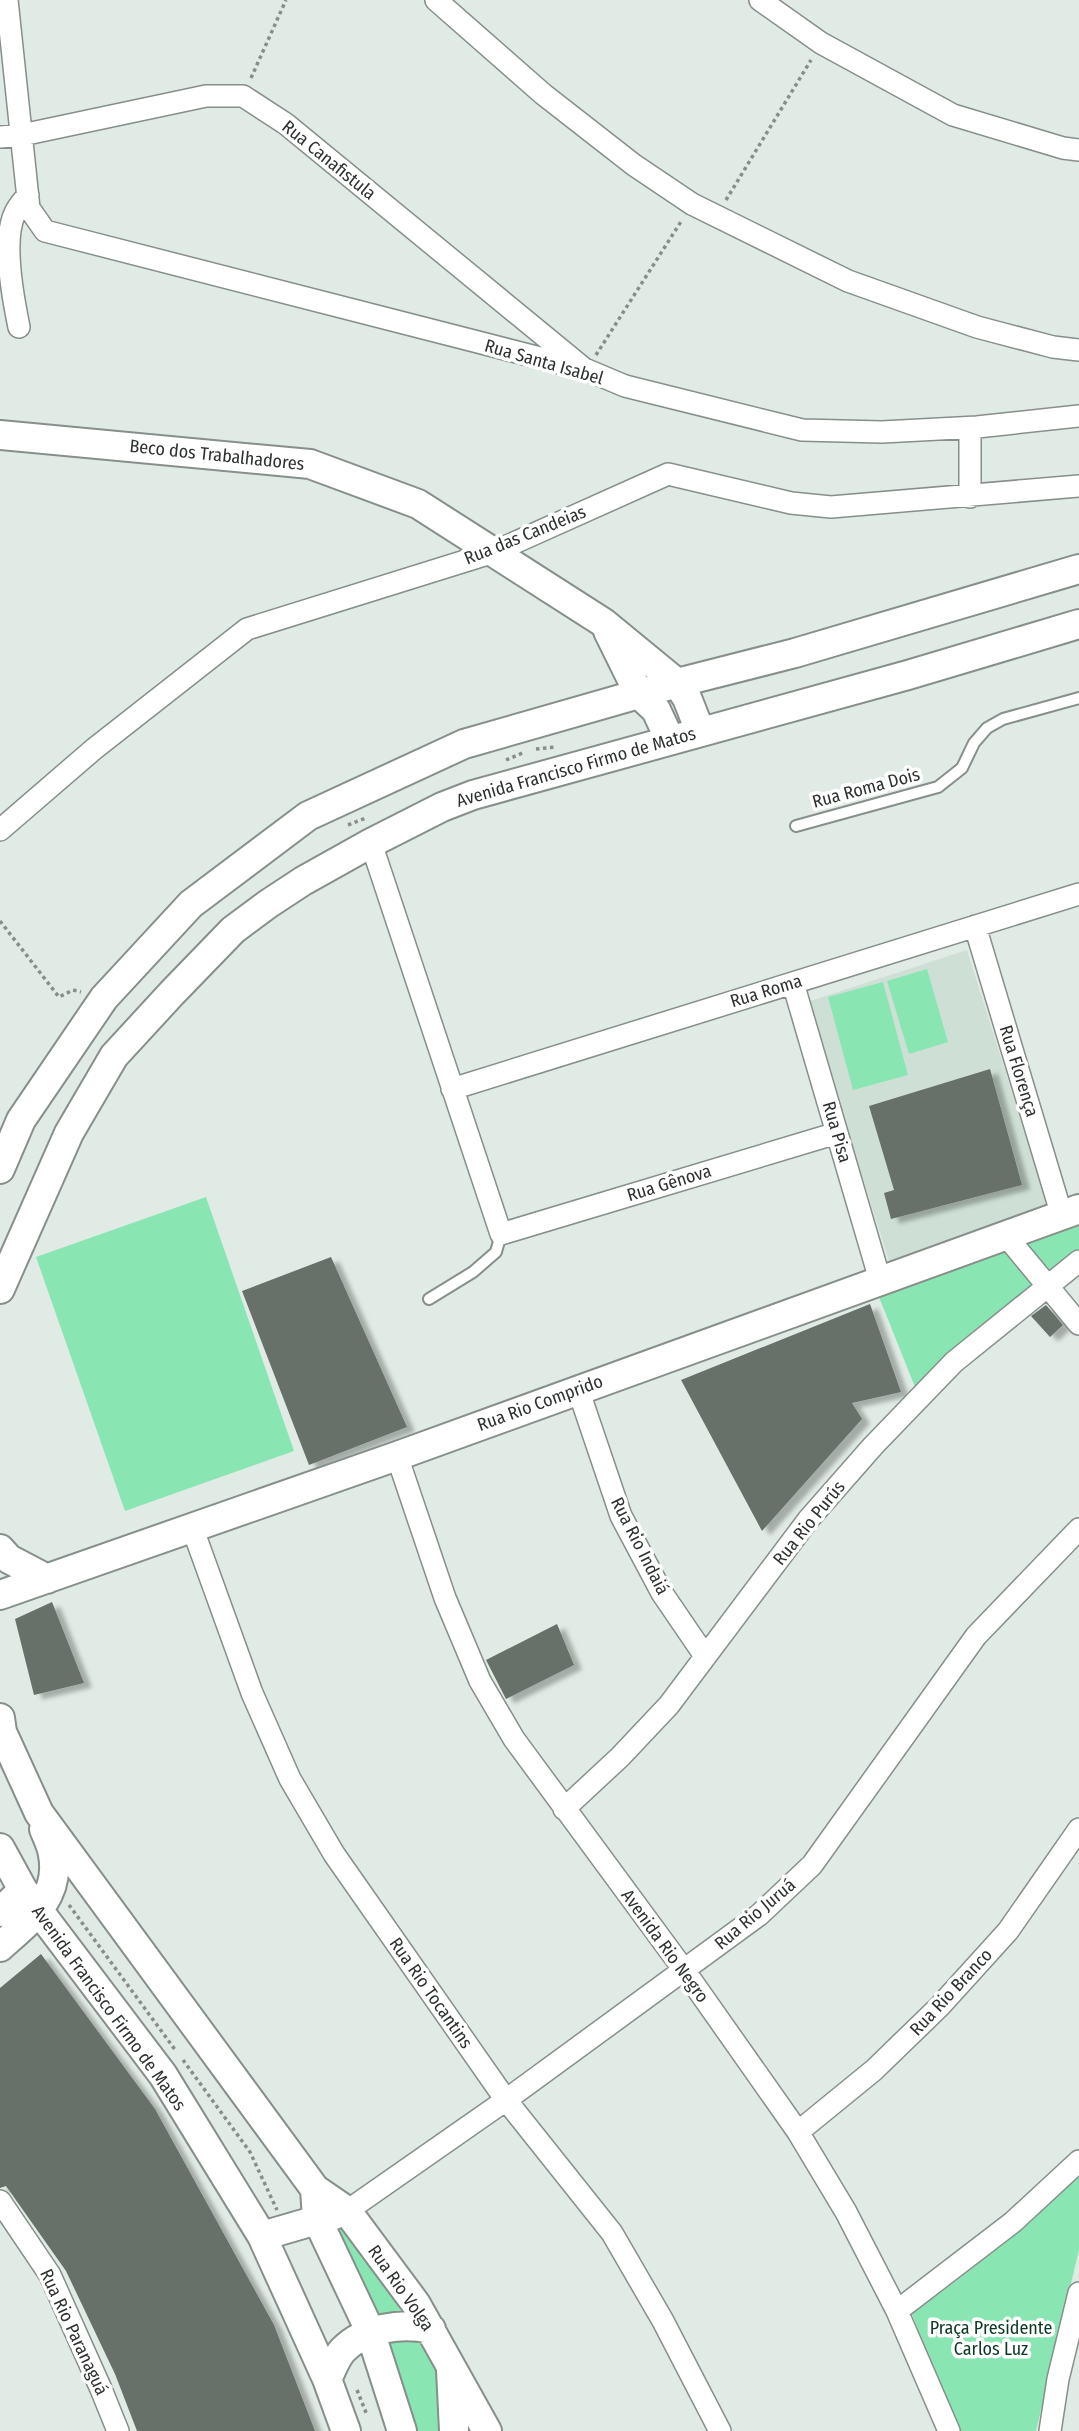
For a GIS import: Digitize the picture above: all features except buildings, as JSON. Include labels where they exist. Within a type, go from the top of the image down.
[{"type":"street","points":[[7,0],[28,201],[15,213],[10,232],[11,286],[19,327]]},
{"type":"street","points":[[436,0],[543,94],[634,164],[692,204],[848,281],[977,327],[1079,350]]},
{"type":"street","points":[[760,0],[821,43],[953,115],[1063,148],[1079,150]]},
{"type":"street","points":[[0,137],[22,135],[206,96],[243,96]]},
{"type":"street","name":"Rua Canafistula","points":[[243,96],[286,124],[587,370]]},
{"type":"street","name":"Rua Santa Isabel","points":[[28,201],[45,232],[587,370],[625,386],[802,430],[882,432],[970,428],[1079,416]]},
{"type":"street","points":[[970,428],[970,497]]},
{"type":"street","name":"Beco dos Trabalhadores","points":[[0,435],[310,464],[418,504],[604,623],[677,683],[687,698],[700,731]]},
{"type":"street","name":"Rua das Candeias","points":[[0,830],[94,750],[247,629],[494,552],[668,474],[791,503],[831,507],[1079,486]]},
{"type":"street","points":[[0,1169],[21,1120],[104,998],[191,904],[308,816],[464,744],[677,683],[795,653],[1079,569]]},
{"type":"street","points":[[604,623],[639,694],[656,710],[670,740]]},
{"type":"street","name":"Avenida Francisco Firmo de Matos","points":[[0,1289],[69,1133],[114,1056],[233,930],[369,830],[472,795],[908,675],[1079,624]]},
{"type":"street","points":[[369,830],[501,1234]]},
{"type":"street","name":"Rua Roma","points":[[452,1089],[1079,894]]},
{"type":"street","name":"Rua Florença","points":[[975,926],[1071,1213]]},
{"type":"street","name":"Rua Pisa","points":[[793,983],[880,1280]]},
{"type":"street","name":"Rua Gênova","points":[[501,1234],[837,1133]]},
{"type":"street","name":"Rua Rio Comprido","points":[[0,1595],[397,1456],[1071,1213]]},
{"type":"street","points":[[1007,1237],[1079,1324]]},
{"type":"street","name":"Rua Rio Purús","points":[[564,1809],[620,1757],[669,1705],[808,1520],[873,1446],[954,1362],[1079,1261]]},
{"type":"street","name":"Rua Rio Indaiá","points":[[578,1389],[621,1516],[662,1592],[705,1656]]},
{"type":"street","name":"Avenida Rio Negro","points":[[397,1456],[445,1598],[480,1681],[514,1740],[684,1970],[798,2132],[846,2212],[897,2311],[949,2431]]},
{"type":"street","name":"Rua Rio Tocantins","points":[[192,1527],[252,1693],[290,1779],[334,1854],[506,2100],[612,2233],[663,2320],[720,2431]]},
{"type":"street","name":"Rua Rio Juruá","points":[[347,2211],[506,2100],[759,1915],[812,1865],[976,1636],[1079,1529]]},
{"type":"street","points":[[0,1549],[9,1559],[47,1579]]},
{"type":"street","points":[[0,1718],[2,1732],[39,1813],[54,1857],[53,1884],[31,1901],[0,1912]]},
{"type":"street","points":[[39,1813],[315,2189],[347,2211]]},
{"type":"street","name":"Rua Rio Branco","points":[[798,2132],[874,2070],[940,2006],[1008,1931],[1079,1829]]},
{"type":"street","name":"Avenida Francisco Firmo de Matos","points":[[0,1848],[31,1901],[163,2076],[262,2236],[327,2379],[346,2431]]},
{"type":"street","points":[[0,1947],[31,1901]]},
{"type":"street","points":[[897,2311],[1013,2222],[1079,2161]]},
{"type":"street","points":[[315,2189],[317,2219],[370,2331],[402,2431]]},
{"type":"street","name":"Rua Rio Paranaguá","points":[[0,2201],[50,2275],[117,2431]]},
{"type":"street","points":[[262,2236],[347,2211]]},
{"type":"street","name":"Rua Rio Volga","points":[[347,2211],[416,2304],[487,2431]]},
{"type":"street","points":[[1050,2431],[1058,2379],[1079,2293]]},
{"type":"street","points":[[327,2379],[342,2351],[370,2331],[417,2326],[430,2329]]},
{"type":"street","points":[[451,2367],[454,2431]]},
{"type":"lane","name":"Rua Roma Dois","points":[[796,825],[938,787],[962,768],[974,743],[987,728],[1003,719],[1079,698]]},
{"type":"lane","points":[[429,1299],[473,1272],[496,1252],[501,1234]]},
{"type":"path","points":[[243,96],[286,0]]},
{"type":"path","points":[[716,216],[821,43]]},
{"type":"path","points":[[587,370],[692,204]]},
{"type":"path","points":[[505,760],[530,750],[558,746]]},
{"type":"path","points":[[342,828],[369,830]]},
{"type":"path","points":[[0,921],[59,997],[73,989],[104,998]]},
{"type":"shaded area","points":[[967,950],[1049,1210],[889,1261],[807,1002]]},
{"type":"green space","points":[[927,969],[948,1042],[909,1054],[887,981]]},
{"type":"green space","points":[[883,982],[908,1075],[853,1090],[828,997]]},
{"type":"green space","points":[[206,1197],[294,1451],[125,1511],[36,1257]]},
{"type":"green space","points":[[1079,1219],[1079,1251],[1050,1273],[1023,1240]]},
{"type":"green space","points":[[1004,1247],[1035,1287],[953,1351],[915,1387],[879,1297]]},
{"type":"green space","name":"Praça Presidente Carlos Luz","points":[[1079,2173],[1079,2250],[1036,2431],[957,2431],[912,2314],[998,2247]]},
{"type":"green space","points":[[333,2218],[347,2224],[437,2369],[438,2431],[413,2431],[385,2335]]}]
